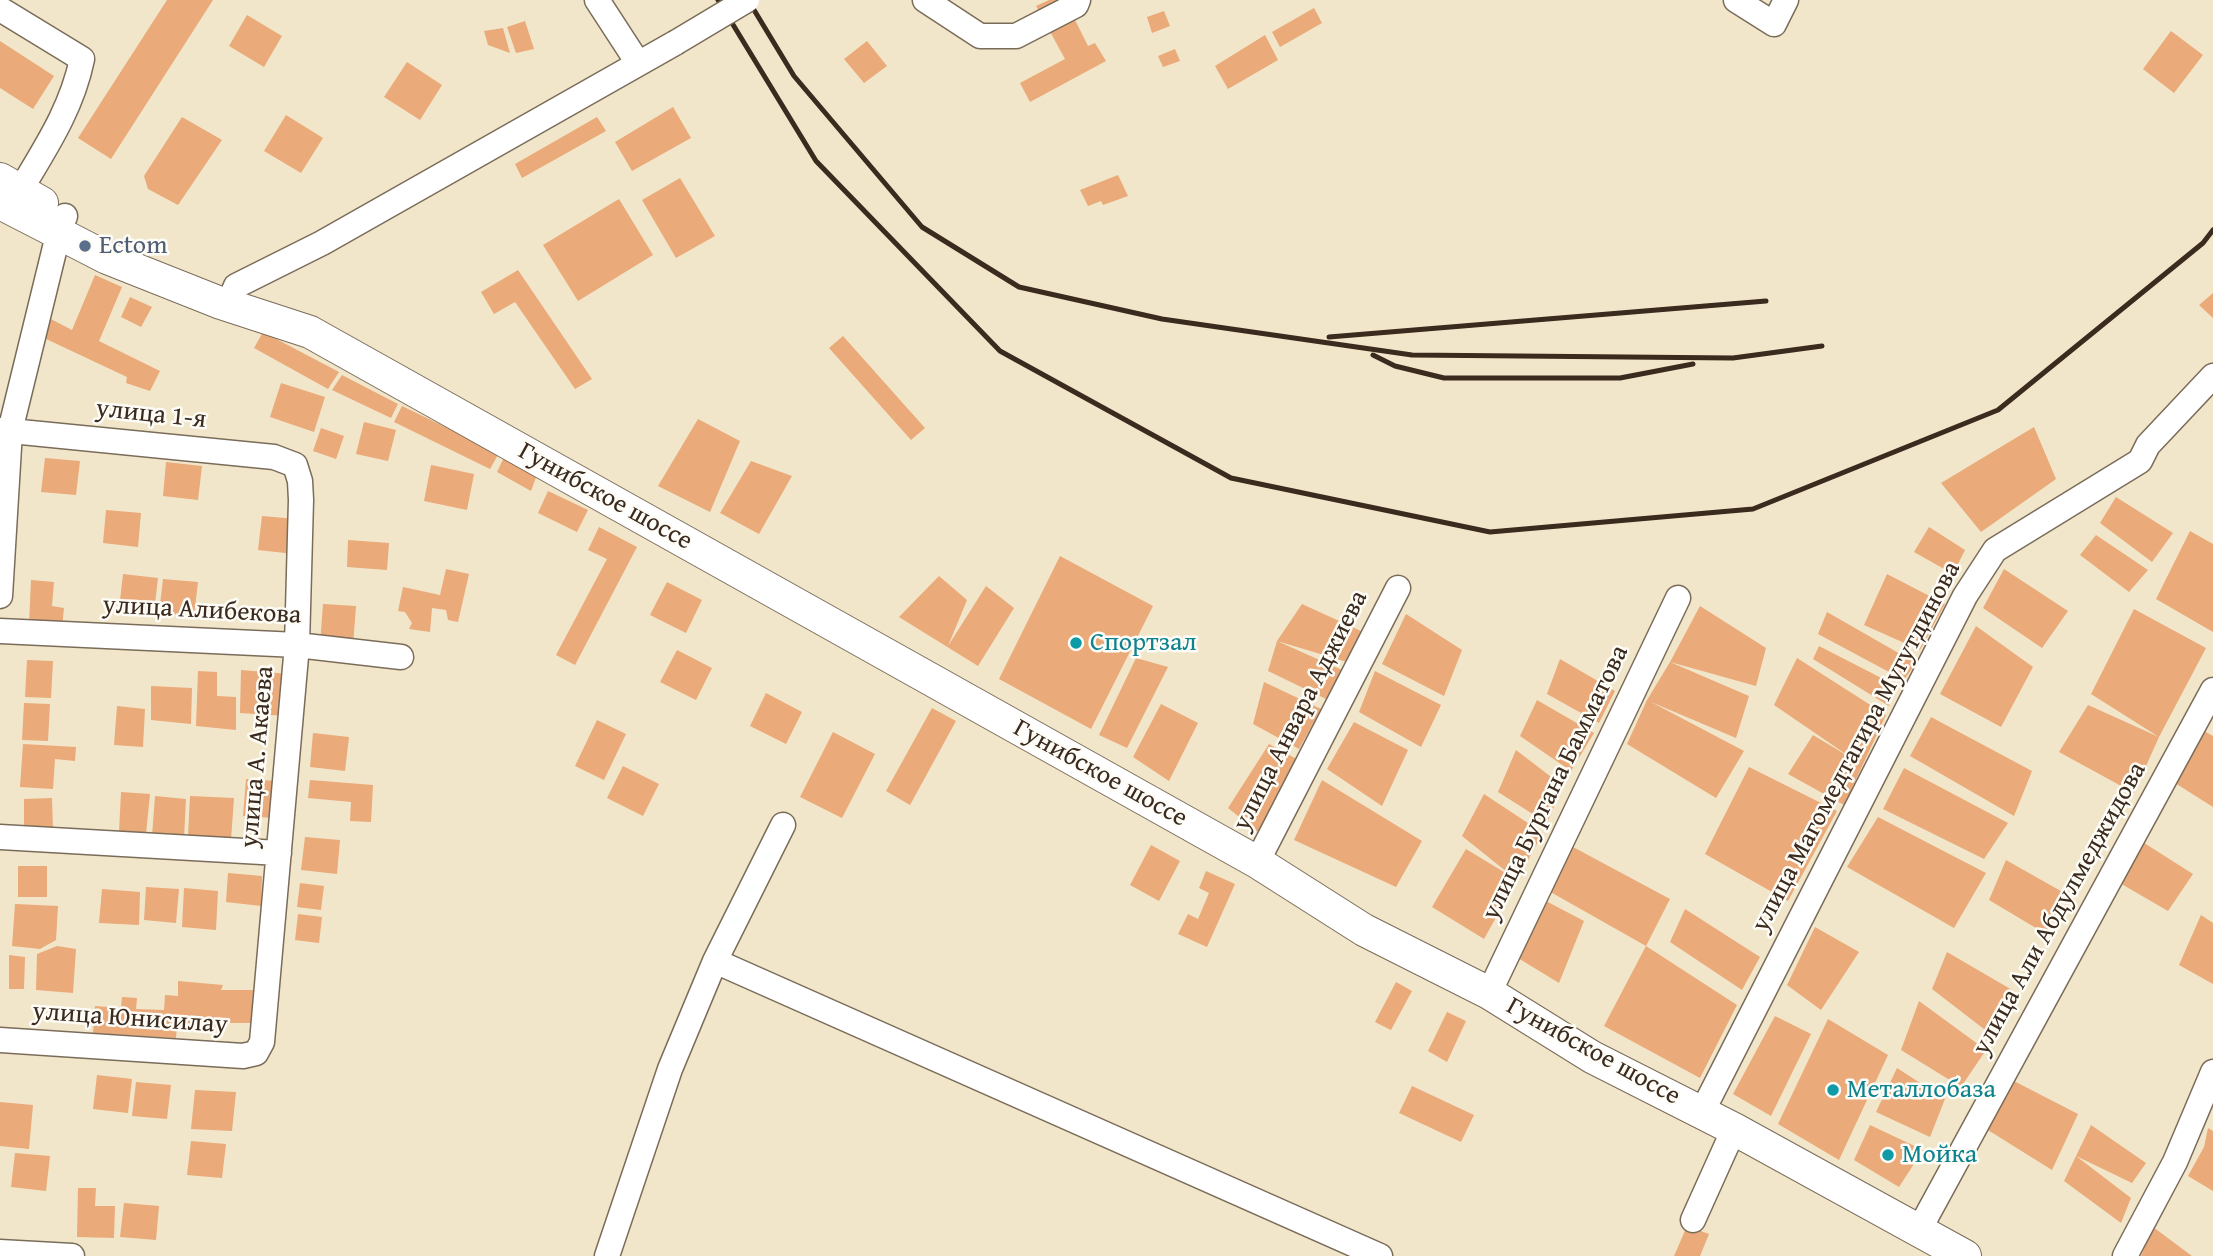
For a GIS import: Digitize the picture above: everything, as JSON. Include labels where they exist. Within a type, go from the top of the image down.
[{"type":"main road","name":"Гунибское шоссе","points":[[7,190],[107,258],[232,295],[310,332],[1257,862],[1364,930],[1489,993],[1592,1056],[1734,1129],[1965,1256]]},
{"type":"street","points":[[597,0],[638,63]]},
{"type":"street","points":[[232,295],[747,0]]},
{"type":"street","points":[[925,0],[980,36],[1016,36],[1076,5],[1079,0]]},
{"type":"street","points":[[1736,0],[1774,24],[1786,0]]},
{"type":"street","points":[[0,9],[82,59],[77,84],[61,122],[7,190]]},
{"type":"street","points":[[0,596],[5,431],[62,225]]},
{"type":"street","name":"улица Магомедтагира Мугутдинова","points":[[1702,1112],[1965,596],[1995,550],[2140,461],[2148,445],[2213,376]]},
{"type":"street","name":"улица 1-я","points":[[5,431],[274,457],[295,465]]},
{"type":"street","name":"улица А. Акаева","points":[[256,1053],[262,1042],[297,645],[301,500],[300,481],[295,465]]},
{"type":"street","name":"улица Анвара Аджиева","points":[[1257,862],[1398,588]]},
{"type":"street","name":"улица Бургана Бамматова","points":[[1489,993],[1678,598]]},
{"type":"street","name":"улица Алибекова","points":[[0,631],[297,645],[401,657]]},
{"type":"street","name":"улица Али Абдулмеджидова","points":[[1919,1230],[2213,690]]},
{"type":"street","points":[[607,1256],[646,1134],[715,961],[783,825]]},
{"type":"street","points":[[0,837],[279,853]]},
{"type":"street","points":[[715,961],[1380,1256]]},
{"type":"street","name":"улица Юнисилау","points":[[0,1040],[243,1056],[256,1053]]},
{"type":"street","points":[[2125,1256],[2175,1162],[2213,1072]]},
{"type":"street","points":[[1693,1220],[1734,1129]]},
{"type":"street","points":[[0,1252],[72,1256]]},
{"type":"building","points":[[167,0],[213,0],[111,159],[78,138]]},
{"type":"building","points":[[1049,0],[1065,0],[1088,46],[1095,43],[1106,61],[1030,102],[1020,83],[1065,59],[1036,6]]},
{"type":"building","points":[[1314,8],[1322,23],[1280,47],[1272,32]]},
{"type":"building","points":[[1164,11],[1170,26],[1152,33],[1147,17]]},
{"type":"building","points":[[247,15],[282,36],[264,67],[229,46]]},
{"type":"building","points":[[525,21],[534,49],[516,53],[507,27]]},
{"type":"building","points":[[503,28],[510,53],[488,45],[484,31]]},
{"type":"building","points":[[2171,31],[2203,55],[2174,93],[2143,69]]},
{"type":"building","points":[[1265,35],[1278,60],[1228,89],[1215,66]]},
{"type":"building","points":[[0,41],[54,76],[33,109],[0,88]]},
{"type":"building","points":[[867,41],[887,66],[864,83],[844,59]]},
{"type":"building","points":[[1175,49],[1180,61],[1163,67],[1158,56]]},
{"type":"building","points":[[407,62],[442,85],[420,120],[384,97]]},
{"type":"building","points":[[673,107],[691,138],[632,171],[615,142]]},
{"type":"building","points":[[286,115],[323,138],[301,173],[264,151]]},
{"type":"building","points":[[182,117],[222,140],[178,205],[148,189],[144,176]]},
{"type":"building","points":[[597,117],[606,131],[522,178],[515,164]]},
{"type":"building","points":[[1118,175],[1128,196],[1103,205],[1101,201],[1088,206],[1080,190]]},
{"type":"building","points":[[680,178],[715,236],[676,258],[642,200]]},
{"type":"building","points":[[619,199],[653,255],[578,301],[543,245]]},
{"type":"building","points":[[518,270],[592,379],[575,389],[515,302],[494,314],[481,292]]},
{"type":"building","points":[[95,275],[122,287],[99,341],[160,371],[150,391],[126,383],[127,377],[44,338],[45,316],[72,330]]},
{"type":"building","points":[[2213,293],[2213,318],[2199,305]]},
{"type":"building","points":[[130,297],[152,307],[141,327],[121,317]]},
{"type":"building","points":[[263,332],[339,372],[328,389],[254,348]]},
{"type":"building","points":[[843,336],[925,428],[911,440],[829,348]]},
{"type":"building","points":[[342,375],[398,404],[391,418],[332,390]]},
{"type":"building","points":[[281,383],[325,397],[314,432],[270,417]]},
{"type":"building","points":[[402,406],[499,453],[490,469],[394,422]]},
{"type":"building","points":[[698,419],[740,441],[710,512],[658,486]]},
{"type":"building","points":[[364,422],[396,430],[388,461],[356,454]]},
{"type":"building","points":[[2034,427],[2056,479],[1981,532],[1941,483]]},
{"type":"building","points":[[321,428],[344,436],[336,459],[313,451]]},
{"type":"building","points":[[505,455],[538,472],[531,491],[497,472]]},
{"type":"building","points":[[45,458],[80,461],[76,495],[41,492]]},
{"type":"building","points":[[751,461],[792,476],[759,534],[720,513]]},
{"type":"building","points":[[166,462],[202,466],[198,500],[163,496]]},
{"type":"building","points":[[431,465],[474,474],[467,510],[424,501]]},
{"type":"building","points":[[548,491],[588,510],[577,532],[538,513]]},
{"type":"building","points":[[2116,497],[2173,533],[2152,562],[2100,523]]},
{"type":"building","points":[[106,510],[141,513],[138,547],[103,543]]},
{"type":"building","points":[[262,516],[297,519],[294,554],[258,550]]},
{"type":"building","points":[[599,527],[637,547],[575,665],[556,655],[607,559],[588,550]]},
{"type":"building","points":[[1929,527],[1965,550],[1953,574],[1914,552]]},
{"type":"building","points":[[2190,531],[2213,544],[2213,632],[2156,599]]},
{"type":"building","points":[[2096,535],[2148,570],[2129,592],[2080,555]]},
{"type":"building","points":[[348,540],[389,543],[387,570],[347,567]]},
{"type":"building","name":"Спортзал","points":[[1060,556],[1153,606],[1091,729],[999,679]]},
{"type":"building","points":[[446,569],[469,574],[458,622],[448,620],[446,610],[432,608],[430,632],[409,629],[412,623],[405,612],[398,611],[403,587],[440,595]]},
{"type":"building","points":[[2004,569],[2068,611],[2042,648],[1983,608]]},
{"type":"building","points":[[123,574],[158,578],[154,612],[119,609]]},
{"type":"building","points":[[1887,574],[1945,604],[1920,650],[1864,625]]},
{"type":"building","points":[[939,576],[967,600],[948,646],[986,586],[1014,608],[978,666],[899,617]]},
{"type":"building","points":[[163,579],[198,582],[194,616],[159,613]]},
{"type":"building","points":[[31,580],[54,582],[52,606],[64,608],[62,628],[29,625]]},
{"type":"building","points":[[667,582],[702,600],[686,633],[650,615]]},
{"type":"building","points":[[323,604],[356,606],[353,646],[320,644]]},
{"type":"building","points":[[1302,604],[1361,631],[1347,662],[1277,641]]},
{"type":"building","points":[[1700,606],[1766,648],[1756,686],[1670,662]]},
{"type":"building","points":[[2134,609],[2206,648],[2159,737],[2091,694]]},
{"type":"building","points":[[1827,612],[1916,663],[1904,680],[1818,634]]},
{"type":"building","points":[[1406,614],[1462,650],[1444,696],[1382,664]]},
{"type":"building","points":[[1976,626],[2033,667],[2001,727],[1940,694]]},
{"type":"building","points":[[1277,641],[1342,670],[1326,699],[1268,671]]},
{"type":"building","points":[[1819,646],[1895,685],[1889,706],[1813,659]]},
{"type":"building","points":[[677,650],[712,668],[696,700],[660,682]]},
{"type":"building","points":[[1136,658],[1168,667],[1127,748],[1099,735]]},
{"type":"building","points":[[1797,658],[1886,715],[1844,805],[1788,774],[1813,735],[1853,759],[1774,705]]},
{"type":"building","points":[[1560,659],[1615,691],[1599,723],[1547,694]]},
{"type":"building","points":[[27,660],[53,661],[51,698],[25,697]]},
{"type":"building","points":[[1670,662],[1749,696],[1736,738],[1651,702],[1744,751],[1716,798],[1627,744],[1647,700]]},
{"type":"building","points":[[241,670],[289,674],[287,716],[240,713]]},
{"type":"building","points":[[198,671],[217,672],[217,696],[236,697],[236,730],[196,726]]},
{"type":"building","points":[[1375,671],[1441,705],[1421,747],[1359,712]]},
{"type":"building","points":[[1264,682],[1321,709],[1299,749],[1253,724]]},
{"type":"building","points":[[151,686],[192,688],[191,724],[151,720]]},
{"type":"building","points":[[766,693],[802,712],[786,744],[750,726]]},
{"type":"building","points":[[1537,700],[1594,733],[1571,771],[1520,736]]},
{"type":"building","points":[[24,703],[50,704],[48,741],[22,740]]},
{"type":"building","points":[[1161,704],[1198,723],[1169,781],[1133,757]]},
{"type":"building","points":[[2088,705],[2159,737],[2134,793],[2059,752]]},
{"type":"building","points":[[117,706],[145,709],[143,747],[114,745]]},
{"type":"building","points":[[932,708],[956,721],[910,805],[886,791]]},
{"type":"building","points":[[1931,717],[2032,771],[2014,816],[1910,756]]},
{"type":"building","points":[[597,720],[626,734],[604,780],[575,766]]},
{"type":"building","points":[[1354,722],[1408,750],[1382,806],[1327,769]]},
{"type":"building","points":[[2204,731],[2213,736],[2213,807],[2175,783]]},
{"type":"building","points":[[833,732],[875,754],[842,818],[800,797]]},
{"type":"building","points":[[313,733],[349,737],[345,771],[310,767]]},
{"type":"building","points":[[23,744],[76,747],[75,761],[55,759],[53,789],[20,787]]},
{"type":"building","points":[[1269,744],[1304,763],[1262,835],[1228,808]]},
{"type":"building","points":[[1516,750],[1563,786],[1547,823],[1498,792]]},
{"type":"building","points":[[623,766],[659,784],[643,816],[607,798]]},
{"type":"building","points":[[1749,767],[1837,811],[1788,901],[1705,854]]},
{"type":"building","points":[[1904,768],[2008,823],[1984,859],[1883,809]]},
{"type":"building","points":[[246,779],[276,781],[274,818],[243,816]]},
{"type":"building","points":[[310,780],[373,785],[371,822],[350,821],[351,802],[308,798]]},
{"type":"building","points":[[1322,780],[1422,841],[1396,887],[1294,840]]},
{"type":"building","points":[[121,792],[150,794],[146,834],[119,832]]},
{"type":"building","points":[[1484,794],[1543,833],[1517,880],[1462,836]]},
{"type":"building","points":[[155,796],[186,799],[184,838],[152,836]]},
{"type":"building","points":[[190,796],[234,798],[231,840],[188,836]]},
{"type":"building","points":[[52,798],[53,829],[24,829],[24,799]]},
{"type":"building","points":[[1878,817],[1986,873],[1954,928],[1847,867]]},
{"type":"building","points":[[305,837],[340,840],[337,874],[301,870]]},
{"type":"building","points":[[2141,841],[2193,874],[2168,911],[2118,882]]},
{"type":"building","points":[[1151,845],[1180,861],[1159,901],[1130,885]]},
{"type":"building","points":[[1573,847],[1670,899],[1646,946],[1547,890]]},
{"type":"building","points":[[1466,849],[1517,880],[1484,939],[1432,907]]},
{"type":"building","points":[[2006,860],[2066,894],[2046,934],[1989,900]]},
{"type":"building","points":[[18,866],[47,866],[47,897],[18,897]]},
{"type":"building","points":[[1206,871],[1235,884],[1207,947],[1178,934],[1188,914],[1198,919],[1209,893],[1199,888]]},
{"type":"building","points":[[228,873],[262,876],[261,906],[226,902]]},
{"type":"building","points":[[300,883],[324,886],[321,910],[297,907]]},
{"type":"building","points":[[146,887],[179,889],[176,923],[144,920]]},
{"type":"building","points":[[184,888],[218,891],[216,930],[182,927]]},
{"type":"building","points":[[102,889],[140,892],[139,925],[99,923]]},
{"type":"building","points":[[1544,900],[1584,921],[1559,983],[1513,955]]},
{"type":"building","points":[[15,904],[58,906],[56,940],[40,949],[12,946]]},
{"type":"building","points":[[1685,909],[1760,957],[1742,990],[1670,942]]},
{"type":"building","points":[[298,914],[322,917],[319,943],[295,940]]},
{"type":"building","points":[[2201,915],[2213,923],[2213,984],[2179,965]]},
{"type":"building","points":[[1815,927],[1859,952],[1821,1010],[1787,985]]},
{"type":"building","points":[[57,946],[76,949],[73,993],[36,990],[37,954]]},
{"type":"building","points":[[1646,946],[1737,1005],[1700,1078],[1604,1026]]},
{"type":"building","points":[[1947,952],[2019,994],[1993,1036],[1932,989]]},
{"type":"building","points":[[9,955],[25,957],[24,989],[9,989]]},
{"type":"building","points":[[178,981],[223,985],[221,990],[253,990],[252,1023],[221,1023],[222,1027],[177,1025],[176,1038],[93,1033],[95,1006],[121,1008],[122,997],[137,998],[136,1009],[164,1010],[165,995],[178,996]]},
{"type":"building","points":[[1396,982],[1412,991],[1391,1030],[1375,1022]]},
{"type":"building","points":[[1919,1001],[1986,1050],[1961,1087],[1901,1050]]},
{"type":"building","points":[[1447,1012],[1466,1021],[1447,1062],[1428,1051]]},
{"type":"building","points":[[1775,1016],[1811,1034],[1771,1116],[1733,1094]]},
{"type":"building","name":"Металлобаза","points":[[1828,1019],[1888,1055],[1839,1160],[1778,1124]]},
{"type":"building","points":[[1897,1068],[1945,1099],[1930,1137],[1876,1112]]},
{"type":"building","points":[[97,1075],[132,1079],[128,1113],[93,1109]]},
{"type":"building","points":[[2010,1079],[2078,1114],[2052,1170],[1983,1127]]},
{"type":"building","points":[[136,1082],[171,1085],[167,1119],[132,1116]]},
{"type":"building","points":[[1412,1086],[1474,1115],[1461,1142],[1399,1113]]},
{"type":"building","points":[[195,1090],[236,1092],[232,1131],[191,1129]]},
{"type":"building","points":[[0,1102],[33,1105],[29,1149],[0,1146]]},
{"type":"building","name":"Мойка","points":[[1870,1125],[1923,1150],[1899,1187],[1854,1160]]},
{"type":"building","points":[[2091,1125],[2146,1163],[2132,1183],[2076,1156]]},
{"type":"building","points":[[2208,1128],[2213,1131],[2213,1191],[2188,1176],[2204,1147]]},
{"type":"building","points":[[191,1141],[226,1144],[222,1178],[187,1175]]},
{"type":"building","points":[[15,1153],[50,1156],[46,1191],[11,1187]]},
{"type":"building","points":[[2076,1156],[2131,1198],[2121,1223],[2064,1181]]},
{"type":"building","points":[[78,1188],[96,1188],[95,1206],[115,1206],[114,1238],[77,1237]]},
{"type":"building","points":[[124,1203],[159,1206],[156,1240],[120,1237]]},
{"type":"building","points":[[1687,1226],[1709,1234],[1700,1256],[1674,1256]]},
{"type":"building","points":[[2153,1227],[2192,1256],[2141,1256]]},
{"type":"railway","points":[[718,0],[816,161],[1000,351],[1231,478],[1490,532],[1753,509],[1998,410],[2203,243],[2213,230]]},
{"type":"railway","points":[[748,0],[794,76],[922,227],[1019,287],[1162,319],[1412,355],[1733,358],[1822,346]]},
{"type":"railway","points":[[1329,337],[1766,301]]},
{"type":"railway","points":[[1373,355],[1395,366],[1444,378],[1620,378],[1693,364]]},
{"type":"place","name":"Ectom","points":[[85,246]]},
{"type":"place","name":"Спортзал","points":[[1076,643]]},
{"type":"place","name":"Металлобаза","points":[[1833,1090]]},
{"type":"place","name":"Мойка","points":[[1888,1155]]}]
